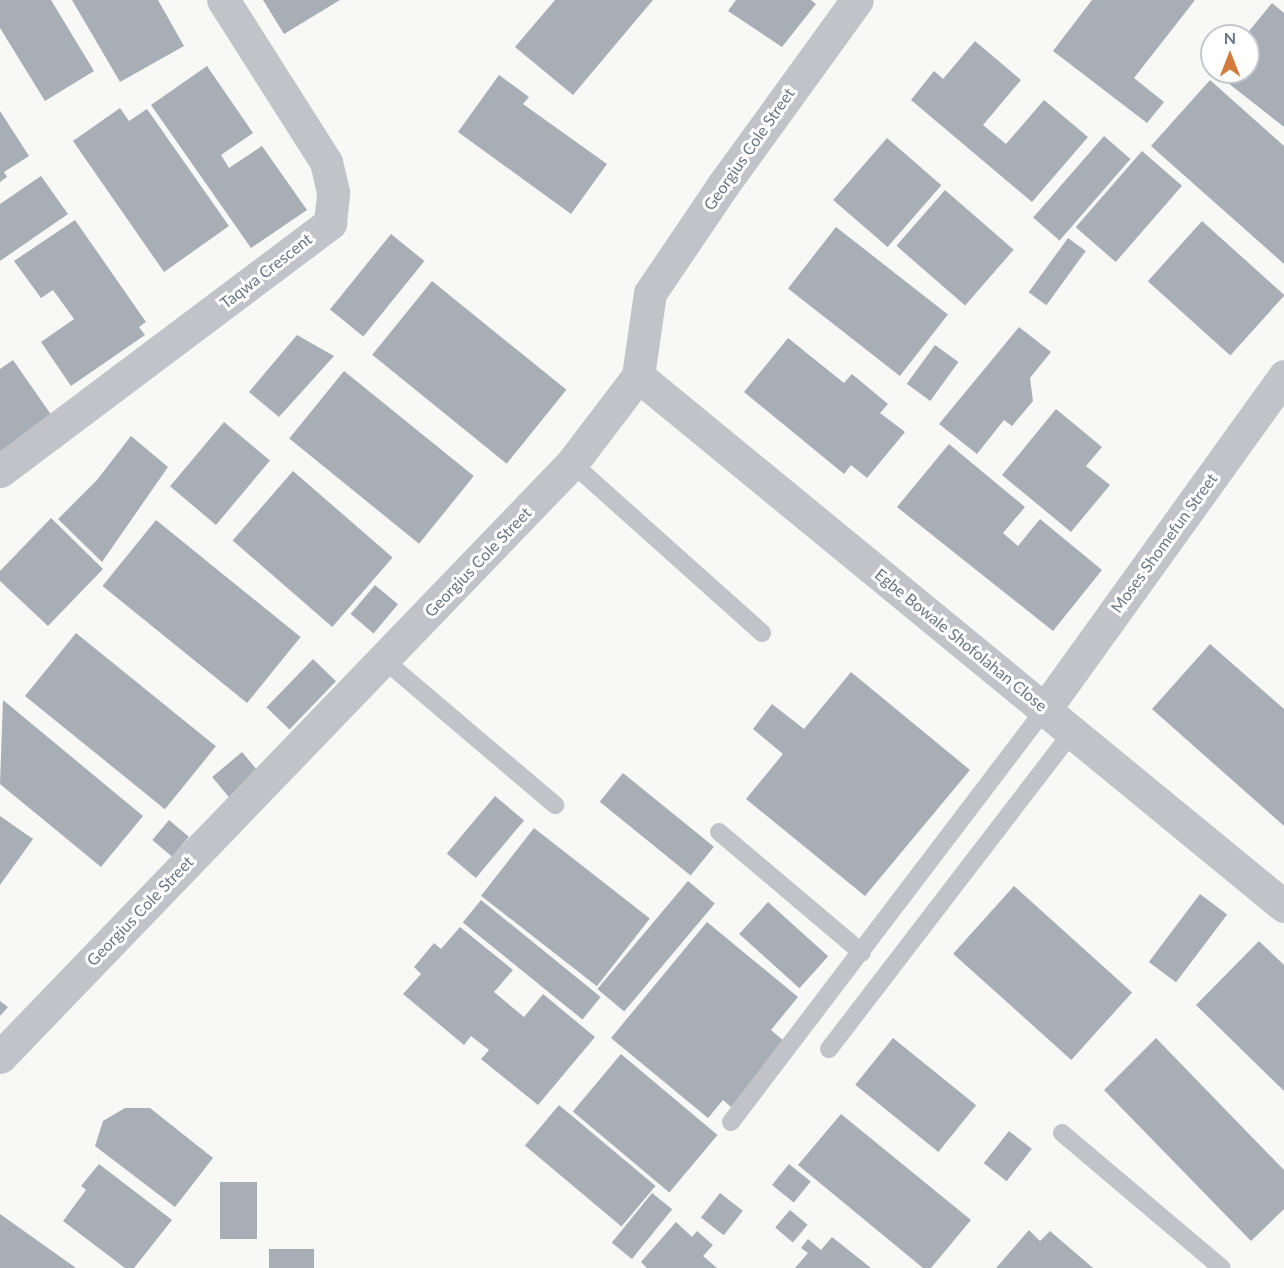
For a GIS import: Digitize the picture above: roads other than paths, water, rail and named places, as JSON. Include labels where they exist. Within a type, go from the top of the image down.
[{"type":"street","name":"Taqwa Crescent","points":[[0,471],[330,223],[333,192],[326,162],[223,0]]},
{"type":"street","name":"Georgius Cole Street","points":[[0,1057],[383,659],[489,553],[572,463],[638,376],[650,293],[723,185],[857,0]]},
{"type":"street","name":"Egbe Bowale Shofolahan Close","points":[[638,376],[1045,709],[1074,730],[1284,906]]},
{"type":"street","name":"Moses Shomefun Street","points":[[1045,709],[1284,376]]},
{"type":"lane","points":[[572,463],[762,633]]},
{"type":"lane","points":[[383,659],[555,805]]},
{"type":"lane","points":[[731,1122],[862,953],[1045,709]]},
{"type":"lane","points":[[829,1049],[1074,730]]},
{"type":"lane","points":[[719,832],[862,953]]},
{"type":"lane","points":[[1062,1133],[1222,1268]]}]
